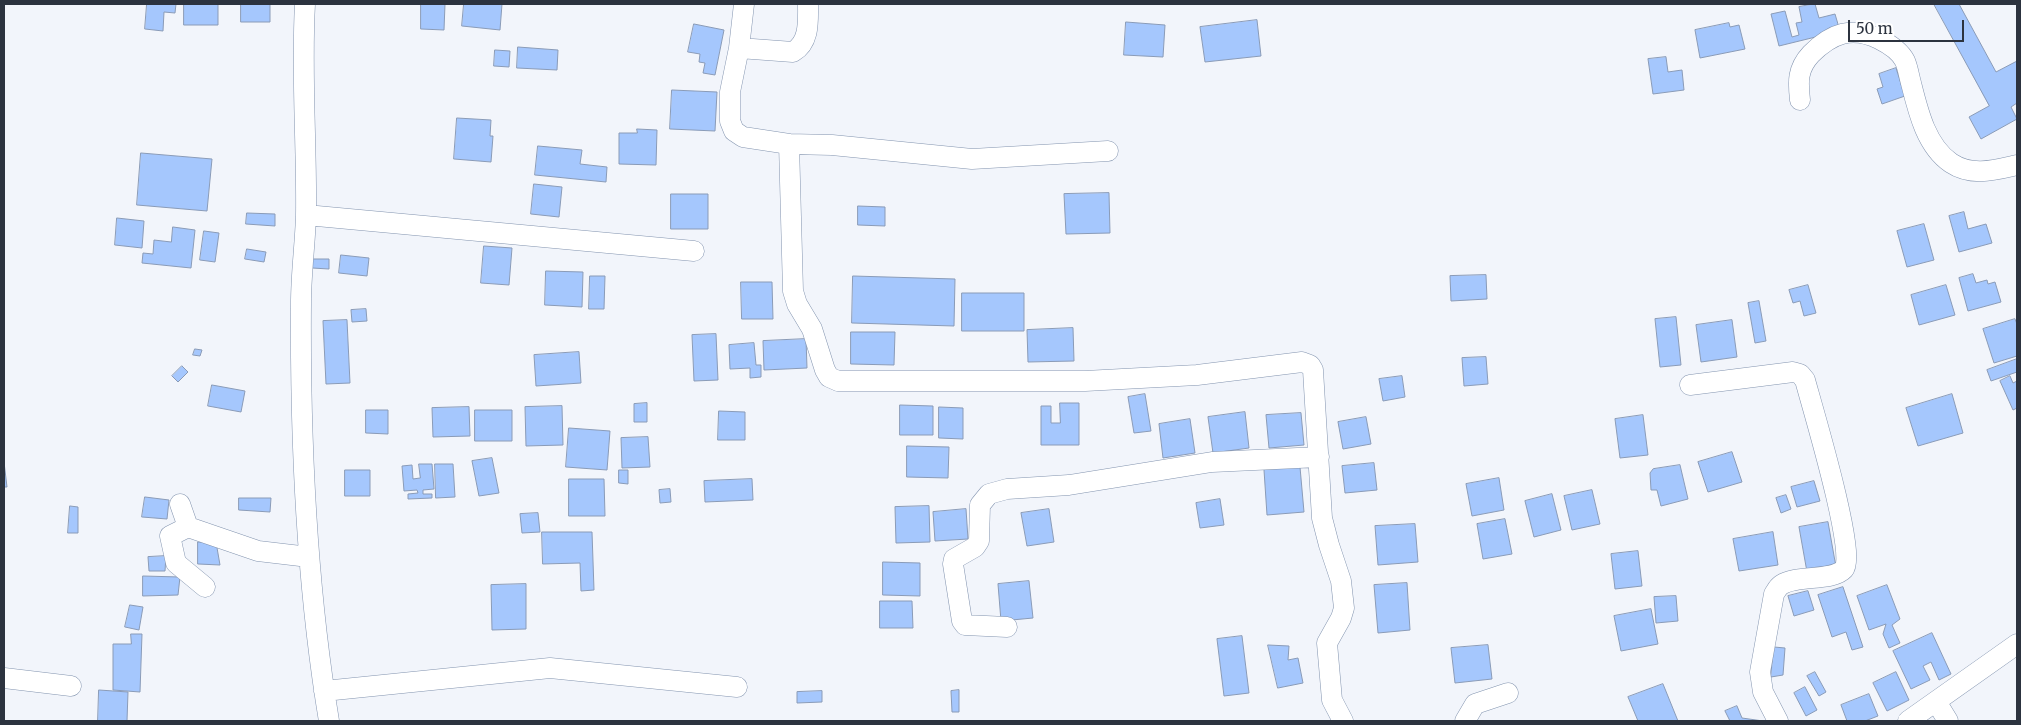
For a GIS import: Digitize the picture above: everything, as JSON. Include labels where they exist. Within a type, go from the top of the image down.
[{"type":"street","points":[[305,4],[303,48],[306,215],[301,301],[304,448],[309,557],[329,721]]},
{"type":"street","points":[[744,4],[730,92],[730,121],[734,131],[743,137],[790,144],[832,145],[972,159],[1108,151]]},
{"type":"street","points":[[738,48],[793,52],[800,48],[805,41],[808,4]]},
{"type":"street","points":[[1800,100],[1797,78],[1810,55],[1839,34],[1859,31],[1890,44],[1904,61],[1919,114],[1936,151],[1952,164],[1976,172],[2017,165]]},
{"type":"street","points":[[790,144],[794,291],[797,304],[812,329],[825,370],[829,377],[838,381],[1085,381],[1197,375],[1302,362],[1310,365],[1313,370],[1322,518],[1328,546],[1341,581],[1344,608],[1341,618],[1327,643],[1332,700],[1343,721]]},
{"type":"street","points":[[306,215],[694,251]]},
{"type":"street","points":[[1690,385],[1793,372],[1800,374],[1805,380],[1840,512],[1848,560],[1844,569],[1836,574],[1792,581],[1781,585],[1774,594],[1760,672],[1760,684],[1778,721]]},
{"type":"street","points":[[1007,627],[965,625],[962,621],[953,564],[954,559],[975,547],[979,542],[980,505],[989,494],[1007,489],[1069,485],[1212,462],[1318,457]]},
{"type":"street","points":[[180,504],[188,527]]},
{"type":"street","points":[[205,587],[176,563],[170,536],[188,527],[258,551],[309,557]]},
{"type":"street","points":[[1908,721],[1937,703],[2017,644]]},
{"type":"street","points":[[324,691],[550,668],[737,686]]},
{"type":"street","points":[[4,678],[71,686]]},
{"type":"street","points":[[1465,721],[1475,704],[1508,693]]},
{"type":"street","points":[[1937,703],[1948,721]]},
{"type":"building","points":[[147,4],[176,4],[175,13],[164,12],[163,31],[145,29]]},
{"type":"building","points":[[184,4],[218,4],[218,25],[184,25]]},
{"type":"building","points":[[241,4],[270,4],[270,22],[241,22]]},
{"type":"building","points":[[421,4],[445,4],[444,30],[421,29]]},
{"type":"building","points":[[464,4],[502,4],[500,30],[462,26]]},
{"type":"building","points":[[1815,4],[1819,18],[1835,14],[1840,31],[1779,46],[1771,14],[1785,11],[1792,37],[1799,35],[1796,23],[1802,22],[1799,7]]},
{"type":"building","points":[[1934,4],[1959,4],[1996,72],[2017,61],[2017,103],[2011,107],[2017,119],[1981,139],[1969,117],[1989,106]]},
{"type":"building","points":[[1257,20],[1261,56],[1205,62],[1200,27]]},
{"type":"building","points":[[1126,22],[1165,25],[1163,57],[1124,55]]},
{"type":"building","points":[[1729,23],[1730,27],[1739,25],[1745,49],[1700,58],[1695,30]]},
{"type":"building","points":[[694,24],[724,30],[715,75],[703,73],[705,63],[699,62],[700,54],[688,52]]},
{"type":"building","points":[[518,47],[558,50],[557,70],[517,68]]},
{"type":"building","points":[[495,50],[510,51],[509,67],[494,66]]},
{"type":"building","points":[[1666,57],[1668,72],[1682,70],[1684,90],[1653,94],[1648,59]]},
{"type":"building","points":[[1896,68],[1905,96],[1882,104],[1877,89],[1883,87],[1879,74]]},
{"type":"building","points":[[672,90],[717,92],[715,131],[670,129]]},
{"type":"building","points":[[457,118],[491,120],[490,136],[493,136],[491,162],[454,159]]},
{"type":"building","points":[[637,129],[657,130],[656,165],[619,164],[619,133],[637,133]]},
{"type":"building","points":[[538,146],[582,150],[580,164],[607,167],[606,182],[535,175]]},
{"type":"building","points":[[141,153],[212,159],[207,211],[137,205]]},
{"type":"building","points":[[534,184],[562,187],[559,217],[531,214]]},
{"type":"building","points":[[1109,193],[1110,233],[1066,234],[1064,194]]},
{"type":"building","points":[[671,194],[708,194],[708,229],[671,229]]},
{"type":"building","points":[[858,206],[885,207],[885,226],[858,225]]},
{"type":"building","points":[[1964,212],[1968,229],[1986,224],[1992,243],[1959,252],[1949,216]]},
{"type":"building","points":[[247,213],[275,214],[275,226],[246,224]]},
{"type":"building","points":[[117,218],[144,221],[142,248],[115,245]]},
{"type":"building","points":[[1924,224],[1934,260],[1907,267],[1897,231]]},
{"type":"building","points":[[173,227],[195,230],[191,268],[142,263],[143,253],[153,254],[154,240],[171,242]]},
{"type":"building","points":[[204,231],[219,233],[215,262],[200,260]]},
{"type":"building","points":[[484,246],[512,248],[509,285],[481,283]]},
{"type":"building","points":[[247,249],[266,252],[264,262],[245,259]]},
{"type":"building","points":[[341,255],[369,258],[367,276],[339,273]]},
{"type":"building","points":[[312,259],[329,259],[329,269],[312,268]]},
{"type":"building","points":[[546,271],[583,272],[582,307],[545,305]]},
{"type":"building","points":[[1973,274],[1976,283],[1987,280],[1988,284],[1995,282],[2001,302],[1968,311],[1959,278]]},
{"type":"building","points":[[1486,275],[1487,299],[1451,301],[1450,276]]},
{"type":"building","points":[[590,276],[605,276],[604,309],[589,309]]},
{"type":"building","points":[[853,276],[955,279],[954,326],[852,323]]},
{"type":"building","points":[[741,282],[772,282],[773,319],[742,319]]},
{"type":"building","points":[[1808,285],[1816,313],[1804,316],[1800,301],[1793,303],[1789,290]]},
{"type":"building","points":[[1946,285],[1955,315],[1919,325],[1911,295]]},
{"type":"building","points":[[962,293],[1024,293],[1024,331],[962,331]]},
{"type":"building","points":[[1759,301],[1766,341],[1755,343],[1748,303]]},
{"type":"building","points":[[366,309],[367,321],[352,322],[351,310]]},
{"type":"building","points":[[1676,317],[1681,365],[1660,367],[1655,319]]},
{"type":"building","points":[[2015,319],[2017,324],[2017,356],[1994,363],[1983,329]]},
{"type":"building","points":[[347,320],[350,383],[326,384],[323,321]]},
{"type":"building","points":[[1732,320],[1737,357],[1701,362],[1696,325]]},
{"type":"building","points":[[1073,328],[1074,361],[1028,362],[1027,330]]},
{"type":"building","points":[[851,332],[895,332],[894,365],[851,364]]},
{"type":"building","points":[[716,334],[718,380],[694,381],[692,335]]},
{"type":"building","points":[[806,339],[807,368],[764,370],[763,341]]},
{"type":"building","points":[[754,343],[756,365],[761,365],[761,377],[750,378],[750,368],[730,369],[729,345]]},
{"type":"building","points":[[195,349],[202,350],[200,356],[193,355]]},
{"type":"building","points":[[579,352],[581,383],[536,386],[534,355]]},
{"type":"building","points":[[1486,357],[1488,384],[1464,386],[1462,358]]},
{"type":"building","points":[[2017,359],[2017,372],[1991,381],[1987,370]]},
{"type":"building","points":[[182,366],[188,372],[178,382],[172,376]]},
{"type":"building","points":[[1402,376],[1405,397],[1383,401],[1379,379]]},
{"type":"building","points":[[2010,376],[2013,383],[2017,381],[2017,408],[2013,410],[2000,381]]},
{"type":"building","points":[[212,385],[245,391],[241,412],[208,406]]},
{"type":"building","points":[[1145,394],[1151,431],[1134,433],[1128,397]]},
{"type":"building","points":[[1952,394],[1963,433],[1918,446],[1906,408]]},
{"type":"building","points":[[647,403],[647,422],[634,422],[634,404]]},
{"type":"building","points":[[1060,403],[1079,403],[1079,445],[1041,445],[1041,406],[1051,406],[1051,423],[1060,423]]},
{"type":"building","points":[[900,405],[933,406],[933,435],[900,435]]},
{"type":"building","points":[[562,406],[563,445],[526,446],[525,407]]},
{"type":"building","points":[[469,407],[470,436],[433,437],[432,408]]},
{"type":"building","points":[[939,407],[963,408],[963,439],[939,438]]},
{"type":"building","points":[[366,410],[388,410],[388,434],[366,433]]},
{"type":"building","points":[[475,410],[512,410],[512,441],[475,441]]},
{"type":"building","points":[[719,411],[745,412],[745,440],[718,440]]},
{"type":"building","points":[[1245,412],[1249,448],[1213,453],[1208,417]]},
{"type":"building","points":[[1301,413],[1304,445],[1269,448],[1266,415]]},
{"type":"building","points":[[1643,415],[1648,455],[1620,458],[1615,419]]},
{"type":"building","points":[[1366,417],[1371,444],[1343,449],[1338,422]]},
{"type":"building","points":[[1190,419],[1195,453],[1163,458],[1159,424]]},
{"type":"building","points":[[569,428],[610,431],[607,470],[566,467]]},
{"type":"building","points":[[648,437],[650,467],[622,468],[621,438]]},
{"type":"building","points":[[907,446],[949,447],[948,478],[907,477]]},
{"type":"building","points":[[1732,452],[1742,482],[1708,492],[1698,462]]},
{"type":"building","points":[[492,458],[499,493],[479,496],[472,461]]},
{"type":"building","points":[[4,462],[7,487],[4,487]]},
{"type":"building","points":[[1374,463],[1377,490],[1345,493],[1342,466]]},
{"type":"building","points":[[419,464],[432,464],[434,489],[423,490],[423,494],[432,494],[432,498],[408,499],[408,494],[418,493],[417,490],[404,491],[402,466],[412,465],[413,479],[420,478]]},
{"type":"building","points":[[435,464],[453,464],[455,497],[436,498]]},
{"type":"building","points":[[1680,465],[1688,499],[1661,506],[1657,490],[1651,490],[1650,473],[1653,469]]},
{"type":"building","points":[[1300,467],[1304,512],[1267,515],[1264,470]]},
{"type":"building","points":[[345,470],[370,470],[370,496],[345,496]]},
{"type":"building","points":[[619,470],[628,470],[628,484],[619,483]]},
{"type":"building","points":[[1499,478],[1504,510],[1472,516],[1466,484]]},
{"type":"building","points":[[569,479],[604,479],[605,516],[569,516]]},
{"type":"building","points":[[752,479],[753,500],[705,502],[704,481]]},
{"type":"building","points":[[1814,481],[1820,501],[1797,507],[1791,487]]},
{"type":"building","points":[[670,489],[671,502],[660,503],[659,490]]},
{"type":"building","points":[[1592,490],[1600,524],[1572,530],[1564,496]]},
{"type":"building","points":[[1552,494],[1561,530],[1534,537],[1525,501]]},
{"type":"building","points":[[1786,495],[1791,509],[1781,513],[1776,498]]},
{"type":"building","points":[[145,497],[169,500],[167,519],[142,517]]},
{"type":"building","points":[[239,498],[271,498],[270,512],[239,510]]},
{"type":"building","points":[[1220,499],[1224,525],[1200,528],[1196,503]]},
{"type":"building","points":[[70,506],[78,507],[78,533],[68,533]]},
{"type":"building","points":[[929,506],[930,542],[896,543],[895,507]]},
{"type":"building","points":[[966,509],[968,539],[935,541],[933,512]]},
{"type":"building","points":[[1049,509],[1054,542],[1027,546],[1021,513]]},
{"type":"building","points":[[538,513],[540,532],[522,533],[520,514]]},
{"type":"building","points":[[1505,519],[1512,554],[1483,559],[1477,524]]},
{"type":"building","points":[[1828,522],[1836,567],[1807,572],[1799,527]]},
{"type":"building","points":[[1415,524],[1418,562],[1378,565],[1375,526]]},
{"type":"building","points":[[542,532],[592,532],[594,590],[581,591],[580,563],[543,564]]},
{"type":"building","points":[[1773,532],[1778,565],[1739,571],[1733,539]]},
{"type":"building","points":[[198,542],[216,542],[220,565],[198,564]]},
{"type":"building","points":[[1638,551],[1642,586],[1615,589],[1611,554]]},
{"type":"building","points":[[166,556],[165,571],[149,571],[148,557]]},
{"type":"building","points":[[883,562],[920,563],[920,596],[883,595]]},
{"type":"building","points":[[143,576],[180,577],[178,595],[143,596]]},
{"type":"building","points":[[1029,581],[1033,618],[1001,621],[998,584]]},
{"type":"building","points":[[1407,583],[1410,630],[1378,633],[1374,585]]},
{"type":"building","points":[[526,584],[526,629],[492,630],[491,585]]},
{"type":"building","points":[[1887,585],[1900,619],[1892,625],[1900,643],[1889,648],[1883,634],[1886,624],[1869,630],[1857,596]]},
{"type":"building","points":[[1843,587],[1863,647],[1852,650],[1846,632],[1832,637],[1818,595]]},
{"type":"building","points":[[1808,591],[1814,610],[1794,616],[1788,596]]},
{"type":"building","points":[[1676,596],[1678,621],[1656,623],[1654,597]]},
{"type":"building","points":[[880,601],[912,601],[913,628],[880,628]]},
{"type":"building","points":[[130,605],[143,607],[139,630],[125,627]]},
{"type":"building","points":[[1651,609],[1658,644],[1621,651],[1614,616]]},
{"type":"building","points":[[1932,633],[1951,674],[1939,680],[1931,662],[1923,666],[1930,680],[1911,689],[1893,651]]},
{"type":"building","points":[[131,634],[142,634],[140,692],[113,690],[113,644],[131,644]]},
{"type":"building","points":[[1242,636],[1249,693],[1224,696],[1217,639]]},
{"type":"building","points":[[1268,645],[1289,646],[1288,660],[1298,658],[1303,683],[1278,688]]},
{"type":"building","points":[[1488,645],[1492,679],[1455,683],[1451,648]]},
{"type":"building","points":[[1774,647],[1785,648],[1783,675],[1771,677]]},
{"type":"building","points":[[1815,672],[1826,692],[1819,696],[1807,676]]},
{"type":"building","points":[[1896,672],[1909,700],[1887,711],[1873,683]]},
{"type":"building","points":[[1663,684],[1678,721],[1638,721],[1628,697]]},
{"type":"building","points":[[1805,687],[1817,710],[1806,716],[1794,693]]},
{"type":"building","points":[[99,690],[128,692],[127,721],[98,721]]},
{"type":"building","points":[[959,690],[959,712],[952,712],[951,691]]},
{"type":"building","points":[[822,691],[822,702],[797,703],[797,692]]},
{"type":"building","points":[[1869,694],[1878,716],[1865,721],[1847,721],[1841,705]]},
{"type":"building","points":[[1737,706],[1742,718],[1763,721],[1730,721],[1725,711]]}]
